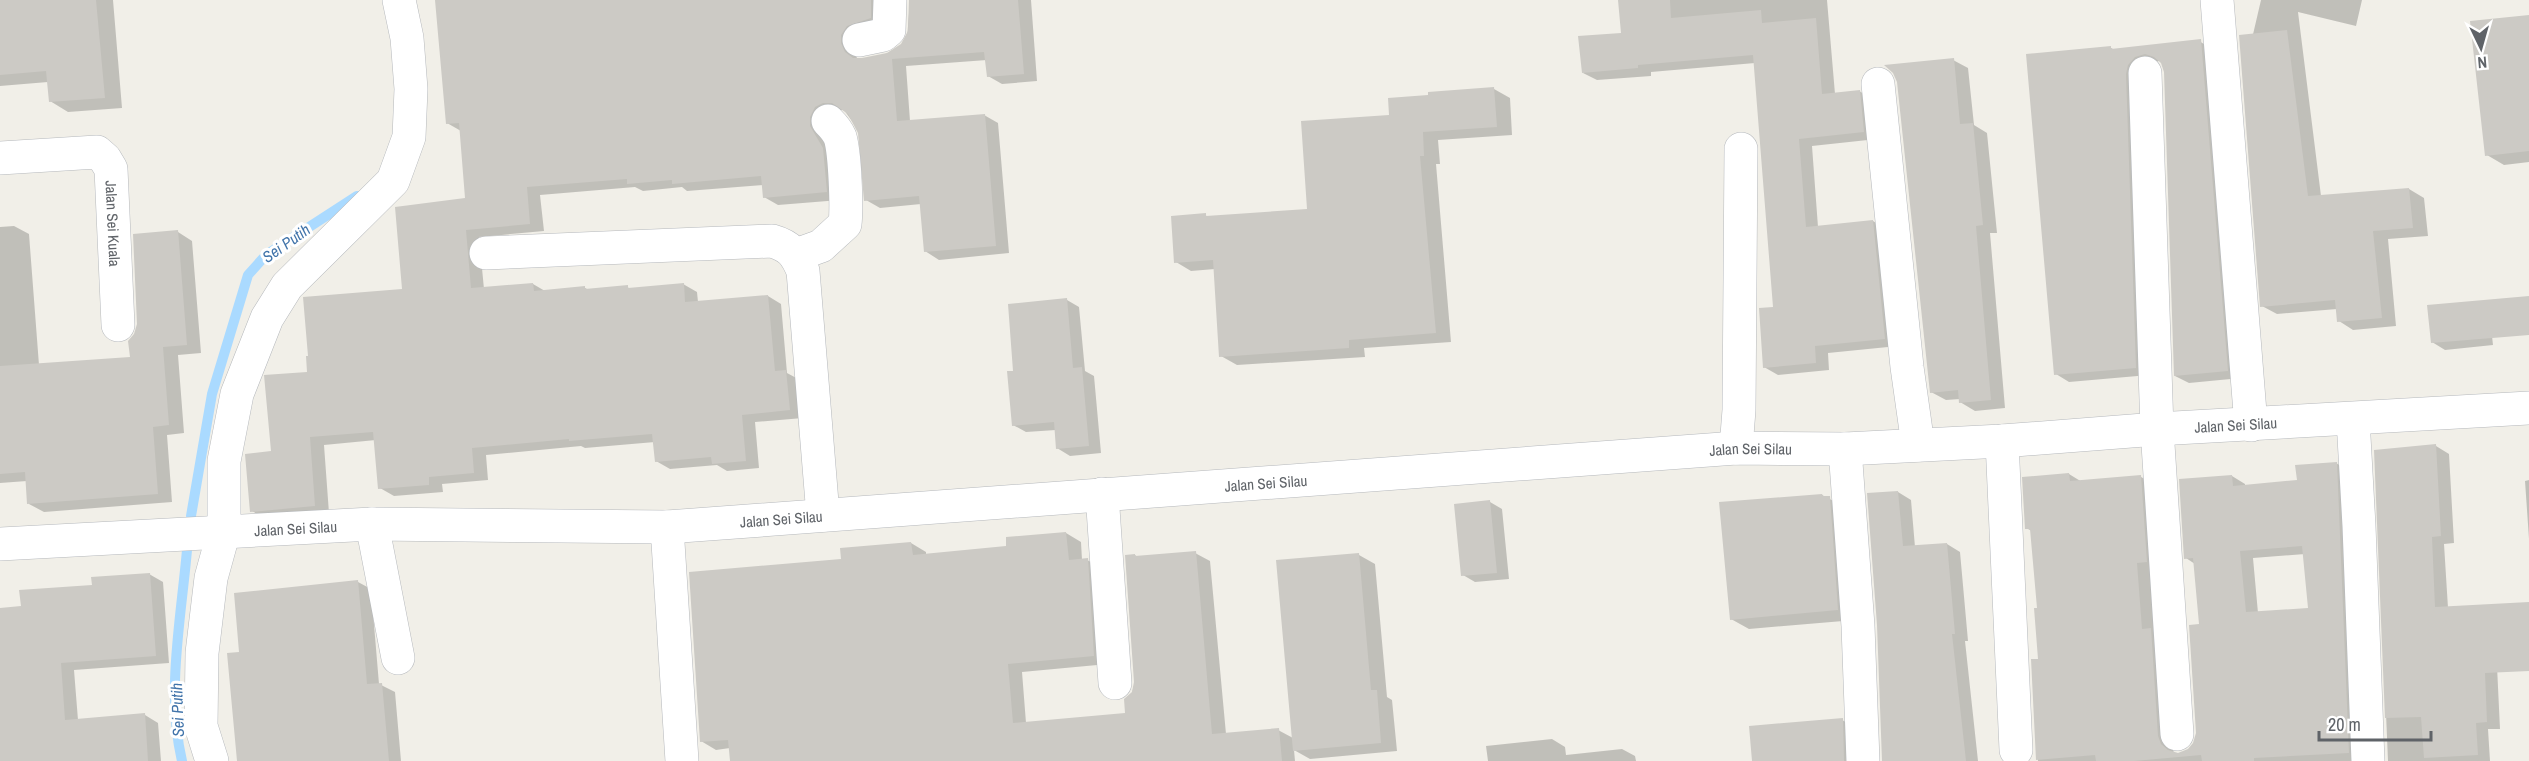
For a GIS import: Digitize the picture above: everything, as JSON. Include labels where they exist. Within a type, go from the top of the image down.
[{"type":"street","points":[[212,761],[201,726],[202,653],[224,461],[237,394],[267,318],[287,286],[393,181],[409,137],[411,89],[408,48],[399,0]]},
{"type":"street","points":[[860,40],[883,35],[889,30],[890,0]]},
{"type":"street","points":[[2217,0],[2251,424]]},
{"type":"street","points":[[2145,73],[2157,429],[2177,734]]},
{"type":"street","points":[[1878,84],[1906,356],[1918,445]]},
{"type":"street","points":[[796,255],[820,246],[845,224],[847,202],[841,140],[836,129],[828,121]]},
{"type":"street","points":[[1737,448],[1741,149]]},
{"type":"street","name":"Jalan Sei Kuala","points":[[0,158],[97,152],[105,159],[111,169],[117,325]]},
{"type":"street","points":[[486,253],[772,241],[785,245],[796,255],[803,271],[823,515]]},
{"type":"street","name":"Jalan Sei Silau","points":[[0,544],[372,524],[668,527],[1737,448],[1845,449],[2529,408]]},
{"type":"street","points":[[2353,419],[2368,761]]},
{"type":"street","points":[[2002,441],[2016,750]]},
{"type":"street","points":[[1845,449],[1858,626],[1863,761]]},
{"type":"street","points":[[1102,495],[1115,683]]},
{"type":"street","points":[[372,524],[398,658]]},
{"type":"street","points":[[668,527],[682,761]]},
{"type":"building","points":[[0,0],[96,0],[105,98],[49,102],[46,71],[0,75]]},
{"type":"building","points":[[435,0],[871,0],[871,18],[847,26],[841,35],[841,43],[845,52],[853,58],[862,58],[887,53],[901,44],[908,31],[909,0],[1018,0],[1024,74],[987,77],[984,52],[892,59],[897,121],[985,114],[996,246],[924,252],[919,196],[864,201],[858,133],[848,114],[832,103],[823,103],[815,107],[810,117],[810,126],[823,148],[827,192],[763,198],[761,176],[672,184],[672,180],[627,184],[627,179],[527,187],[530,224],[466,230],[471,288],[533,283],[534,291],[585,286],[585,289],[628,285],[628,288],[684,283],[685,302],[768,295],[775,371],[786,370],[790,410],[742,415],[746,461],[712,464],[711,457],[655,462],[652,434],[569,441],[569,439],[472,448],[474,473],[429,477],[429,485],[378,489],[373,432],[310,437],[315,506],[250,512],[245,454],[271,451],[264,375],[307,372],[306,356],[308,356],[303,297],[402,289],[395,207],[465,198],[459,123],[446,124]]},
{"type":"building","points":[[1618,0],[1670,0],[1671,18],[1761,10],[1762,23],[1816,18],[1822,94],[1860,90],[1864,132],[1799,139],[1806,227],[1873,220],[1885,339],[1815,346],[1816,363],[1763,368],[1759,308],[1773,307],[1753,55],[1638,65],[1638,68],[1582,73],[1578,36],[1621,33]]},
{"type":"building","points":[[2529,15],[2529,151],[2485,156],[2470,21]]},
{"type":"building","points":[[2287,30],[2308,196],[2409,188],[2413,228],[2373,231],[2382,318],[2337,322],[2335,300],[2260,307],[2239,35]]},
{"type":"building","points":[[2201,39],[2228,371],[2174,376],[2164,72],[2161,63],[2145,54],[2135,57],[2128,65],[2126,74],[2136,368],[2054,375],[2026,54],[2111,46],[2111,49]]},
{"type":"building","points":[[1954,58],[1960,124],[1973,123],[1983,225],[1976,226],[1991,400],[1959,403],[1958,390],[1930,393],[1897,82],[1893,73],[1884,65]]},
{"type":"building","points":[[1494,87],[1497,127],[1423,132],[1424,156],[1420,156],[1436,333],[1349,340],[1349,348],[1219,357],[1213,260],[1174,263],[1171,216],[1307,209],[1301,121],[1389,115],[1388,98],[1428,95],[1428,92]]},
{"type":"building","points":[[178,230],[187,345],[163,347],[169,425],[153,427],[158,494],[27,504],[25,472],[0,474],[0,366],[130,357],[128,341],[134,334],[137,324],[133,234]]},
{"type":"building","points":[[2529,296],[2529,335],[2431,343],[2427,305]]},
{"type":"building","points":[[1067,298],[1073,368],[1082,367],[1089,446],[1056,449],[1054,422],[1012,426],[1007,371],[1013,371],[1008,304]]},
{"type":"building","points":[[2436,444],[2441,536],[2432,537],[2435,607],[2529,602],[2529,671],[2485,673],[2487,722],[2476,723],[2478,755],[2424,758],[2421,717],[2385,718],[2374,450]]},
{"type":"building","points":[[2337,462],[2349,753],[2254,758],[2254,761],[2202,761],[2201,755],[2134,761],[2096,761],[2095,755],[2036,760],[2031,659],[2038,659],[2034,608],[2037,608],[2030,529],[2025,529],[2022,477],[2069,473],[2070,481],[2141,475],[2147,562],[2137,563],[2142,629],[2151,628],[2158,736],[2161,744],[2168,750],[2178,753],[2188,749],[2196,733],[2189,625],[2199,624],[2193,558],[2184,559],[2179,479],[2232,475],[2233,486],[2297,480],[2295,465]],"holes":[[[2302,546],[2308,608],[2246,612],[2240,551]]]},
{"type":"building","points":[[1898,491],[1903,546],[1947,543],[1955,634],[1952,634],[1966,761],[1882,761],[1877,625],[1867,493]]},
{"type":"building","points":[[1822,494],[1830,496],[1838,610],[1730,620],[1719,502]]},
{"type":"building","points":[[1490,500],[1497,573],[1461,576],[1454,504]]},
{"type":"building","points":[[1066,532],[1069,560],[1088,558],[1094,656],[1008,664],[1013,723],[1125,713],[1124,699],[1132,692],[1134,682],[1125,555],[1196,551],[1212,734],[1279,728],[1282,761],[730,761],[728,740],[700,742],[689,572],[841,559],[840,548],[911,542],[913,555],[1006,546],[1006,537]]},
{"type":"building","points":[[1359,553],[1371,690],[1377,690],[1381,743],[1293,751],[1276,560]]},
{"type":"building","points":[[150,573],[156,656],[61,663],[65,720],[145,713],[148,761],[0,761],[0,608],[21,606],[19,590],[92,585],[91,577]]},
{"type":"building","points":[[358,580],[367,684],[382,683],[389,761],[237,761],[227,653],[239,652],[234,593]]},
{"type":"building","points":[[1843,718],[1844,761],[1752,761],[1749,726]]},
{"type":"waterway","name":"Sei Putih","points":[[191,516],[212,394],[248,275],[266,255],[357,196]]},
{"type":"waterway","name":"Sei Putih","points":[[182,761],[177,735],[175,683],[187,550]]}]
